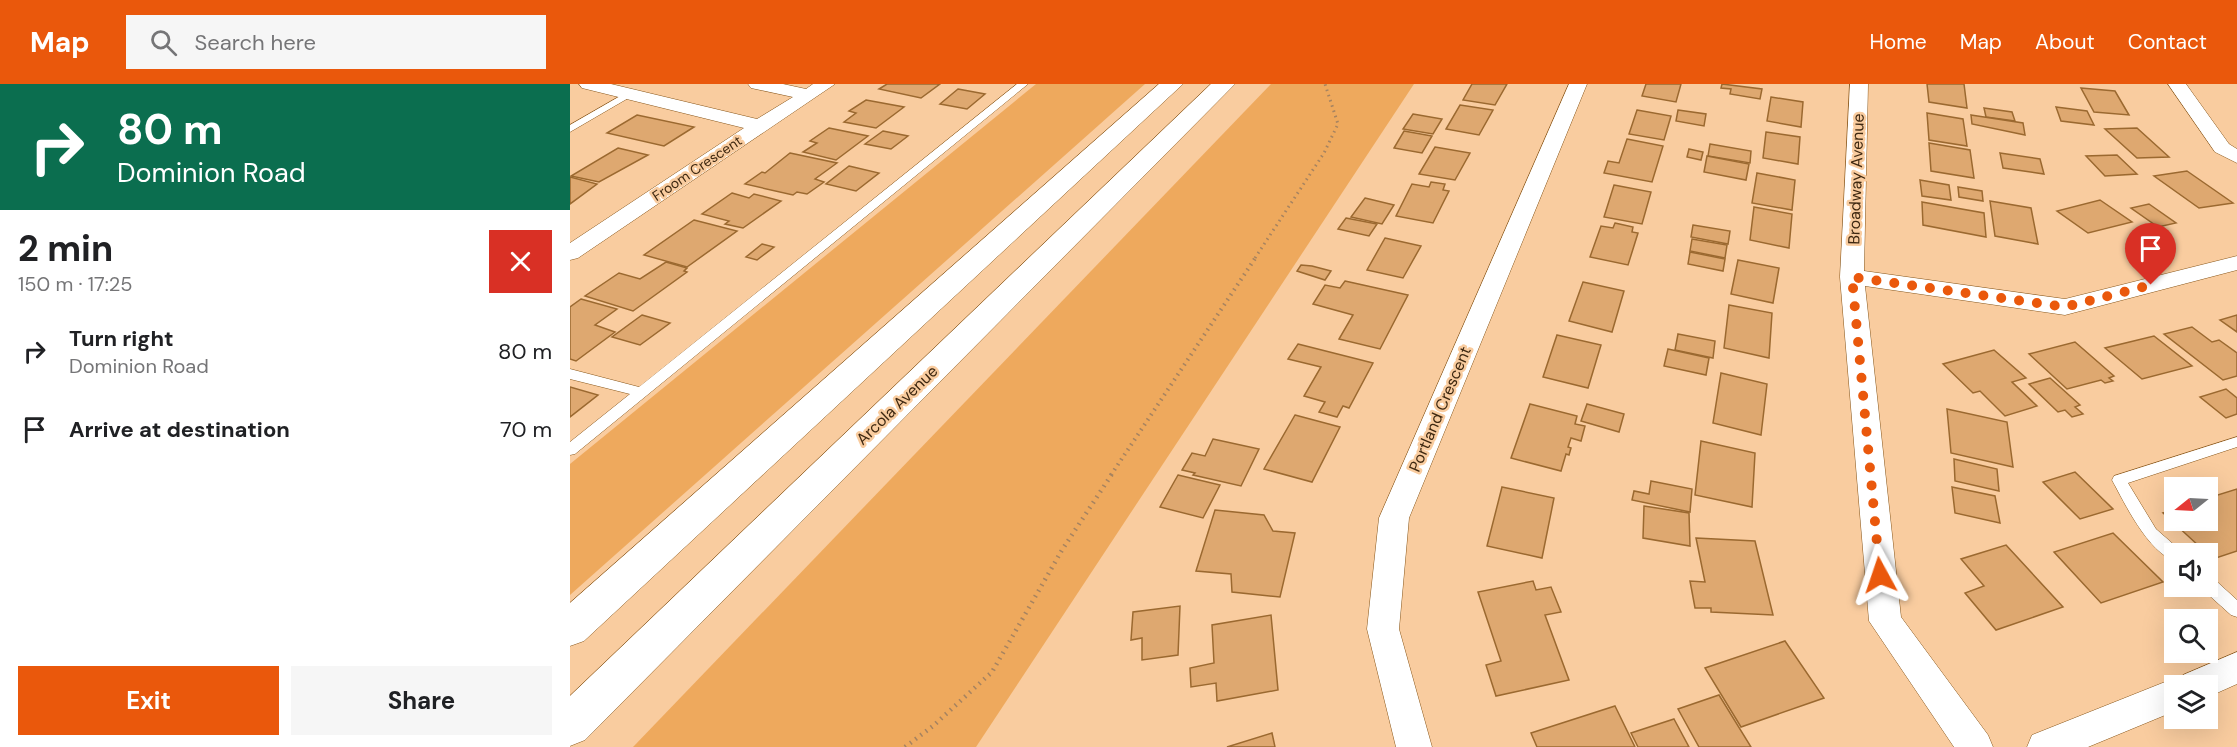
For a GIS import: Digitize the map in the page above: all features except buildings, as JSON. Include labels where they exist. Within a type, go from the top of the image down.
[{"type":"main road","points":[[570,628],[1172,84]]},
{"type":"main road","name":"Arcola Avenue","points":[[570,725],[1224,84]]},
{"type":"street","points":[[588,84],[760,126]]},
{"type":"street","points":[[757,84],[818,89]]},
{"type":"street","name":"Portland Crescent","points":[[1414,747],[1383,629],[1394,518],[1578,84]]},
{"type":"street","name":"Broadway Avenue","points":[[1859,84],[1852,277],[1885,621],[1976,747]]},
{"type":"street","points":[[2177,84],[2222,148],[2237,157]]},
{"type":"street","name":"Froom Crescent","points":[[570,253],[818,89]]},
{"type":"street","points":[[1852,277],[2065,307],[2237,263]]},
{"type":"street","points":[[2218,676],[2237,668]]},
{"type":"street","points":[[2045,747],[2164,698]]},
{"type":"lane","points":[[570,450],[1023,84]]},
{"type":"lane","points":[[570,129],[632,93]]},
{"type":"lane","points":[[570,374],[641,392]]},
{"type":"lane","points":[[2164,545],[2151,534],[2119,480],[2237,442]]},
{"type":"lane","points":[[2218,593],[2237,610]]},
{"type":"path","points":[[905,747],[933,726],[992,672],[1062,550],[1324,153],[1338,124],[1325,84]]},
{"type":"shaded area","points":[[1036,84],[1145,84],[570,595],[570,464]]},
{"type":"shaded area","points":[[1271,84],[1414,84],[976,747],[633,747]]},
{"type":"route","points":[[1880,575],[1852,277],[2065,307],[2151,285]]}]
